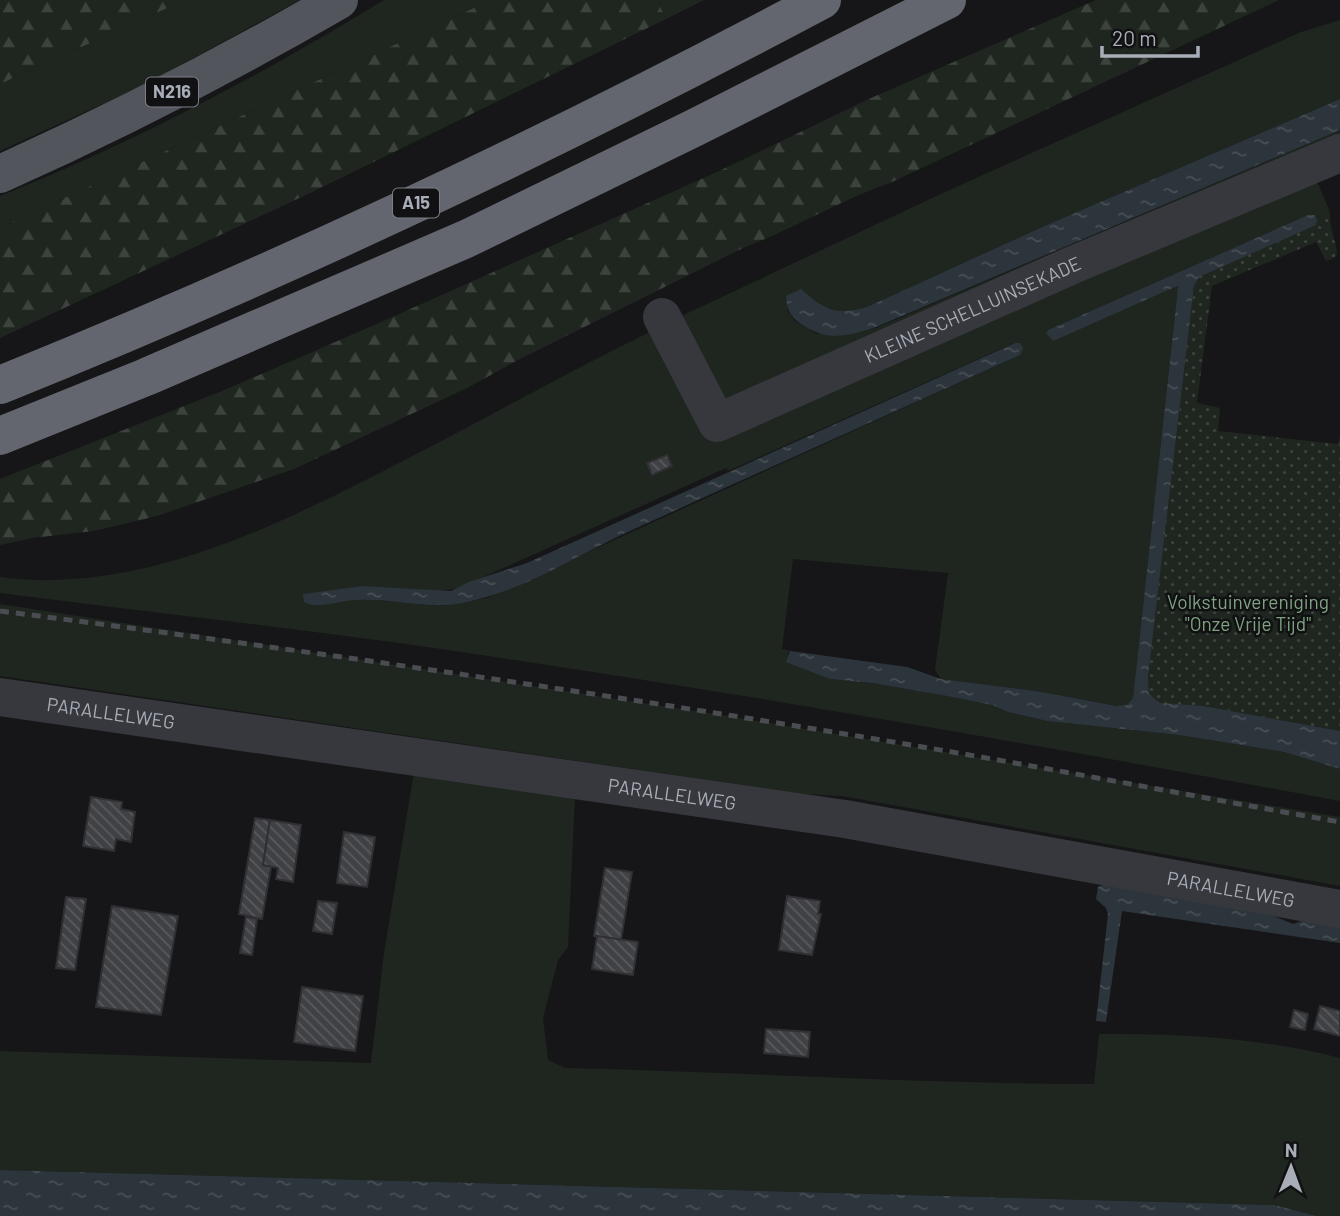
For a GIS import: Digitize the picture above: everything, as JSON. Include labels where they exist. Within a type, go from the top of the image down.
[{"type":"highway","name":"A15","points":[[0,385],[218,294],[503,162],[696,67],[822,0]]},
{"type":"highway","points":[[0,436],[146,377],[466,239],[947,0]]},
{"type":"main road","name":"N216","points":[[0,174],[147,106],[259,47],[339,0]]},
{"type":"street","name":"KLEINE SCHELLUINSEKADE","points":[[662,317],[717,423],[1074,264],[1340,153]]},
{"type":"street","name":"PARALLELWEG","points":[[0,697],[845,819],[1340,909]]},
{"type":"green space","points":[[0,0],[185,0],[0,84]]},
{"type":"green space","points":[[185,0],[300,0],[144,85],[0,151],[0,84]]},
{"type":"green space","points":[[384,0],[491,0],[0,228],[0,196],[99,154],[196,106],[291,55]]},
{"type":"green space","points":[[491,0],[657,0],[666,19],[308,194],[0,338],[0,228]]},
{"type":"green space","points":[[657,0],[704,0],[666,19]]},
{"type":"green space","points":[[1096,0],[1279,0],[892,182],[745,247],[467,388],[294,469],[157,516],[94,531],[32,538],[0,545],[0,479],[222,391],[379,323],[717,172],[871,98]]},
{"type":"green space","points":[[1340,20],[1340,99],[1042,227],[867,307],[838,311],[824,307],[801,290],[787,310],[795,321],[817,334],[876,328],[1340,130],[1340,145],[726,406],[675,319],[945,192],[1301,32]]},
{"type":"green space","points":[[1313,172],[1330,212],[1316,218],[1315,215],[1308,215],[1046,333],[1177,285],[1178,287],[1133,698],[1127,705],[1118,706],[1036,691],[941,679],[935,670],[948,573],[793,559],[782,649],[790,651],[787,654],[830,679],[947,696],[992,705],[1008,712],[1047,721],[1179,735],[1284,752],[1340,769],[1340,801],[753,697],[399,643],[0,593],[0,577],[52,580],[104,576],[155,566],[206,551],[255,532],[351,487],[652,331],[710,435]],"holes":[[[1014,343],[1020,343],[1020,355],[487,598],[440,606],[304,594],[362,586],[441,591],[459,588],[726,468],[728,471]]]},
{"type":"green space","name":"Volkstuinvereniging \"Onze Vrije Tijd\"","points":[[1330,212],[1337,254],[1334,258],[1326,261],[1316,242],[1212,286],[1197,403],[1220,408],[1218,431],[1338,444],[1340,435],[1340,731],[1204,706],[1160,704],[1149,694],[1148,677],[1194,286],[1199,277],[1315,225],[1316,218]]},
{"type":"green space","points":[[0,604],[721,715],[1340,817],[1340,886],[842,796],[803,794],[0,676]]},
{"type":"green space","points":[[414,772],[575,796],[568,947],[558,960],[543,1018],[548,1060],[565,1068],[1094,1084],[1099,1034],[1220,1038],[1310,1051],[1340,1058],[1340,1216],[1317,1216],[1274,1205],[0,1170],[0,1051],[371,1063],[384,953]]},
{"type":"water","points":[[1340,99],[1340,130],[876,327],[832,336],[815,332],[801,324],[789,311],[786,296],[801,289],[817,302],[838,311],[867,307],[1042,227]]},
{"type":"water","points":[[1308,215],[1315,215],[1316,225],[1199,277],[1194,286],[1148,677],[1149,694],[1160,703],[1204,706],[1340,731],[1340,769],[1284,752],[1179,735],[1047,721],[1008,712],[992,705],[947,696],[830,679],[786,662],[790,651],[907,667],[941,679],[1036,691],[1117,706],[1127,705],[1133,698],[1178,287],[1053,341],[1046,333]]},
{"type":"water","points":[[1020,343],[1023,348],[1020,355],[632,530],[528,582],[485,598],[449,605],[369,600],[323,605],[304,602],[303,594],[362,586],[451,591],[469,582],[527,563]]},
{"type":"water","points":[[1105,884],[1259,910],[1293,924],[1302,921],[1340,924],[1340,943],[1122,911],[1106,1022],[1096,1021],[1108,914],[1106,908],[1096,899],[1098,887]]},
{"type":"water","points":[[0,1170],[1274,1205],[1317,1216],[0,1216]]},
{"type":"building","points":[[667,455],[672,466],[652,475],[647,463]]},
{"type":"building","points":[[91,797],[122,802],[121,809],[135,812],[131,842],[116,839],[114,851],[83,846]]},
{"type":"building","points":[[255,818],[270,820],[263,865],[271,867],[262,919],[239,914]]},
{"type":"building","points":[[270,820],[301,825],[293,882],[276,879],[278,868],[263,865]]},
{"type":"building","points":[[344,832],[375,837],[367,887],[337,883]]},
{"type":"building","points":[[605,868],[632,872],[621,940],[594,936]]},
{"type":"building","points":[[787,896],[820,901],[818,914],[821,914],[812,955],[779,950]]},
{"type":"building","points":[[66,897],[86,899],[75,970],[56,968]]},
{"type":"building","points":[[318,901],[337,903],[332,934],[313,931]]},
{"type":"building","points":[[112,906],[178,916],[161,1015],[96,1007]]},
{"type":"building","points":[[246,917],[257,919],[252,955],[240,953]]},
{"type":"building","points":[[597,936],[638,942],[633,975],[592,969]]},
{"type":"building","points":[[302,987],[363,996],[355,1051],[294,1042]]},
{"type":"building","points":[[1320,1006],[1340,1011],[1340,1036],[1314,1029]]},
{"type":"building","points":[[1294,1010],[1308,1014],[1305,1030],[1290,1027]]},
{"type":"building","points":[[766,1029],[810,1032],[808,1057],[764,1053]]},
{"type":"railway","points":[[0,611],[570,690],[965,754],[1340,822]]}]
